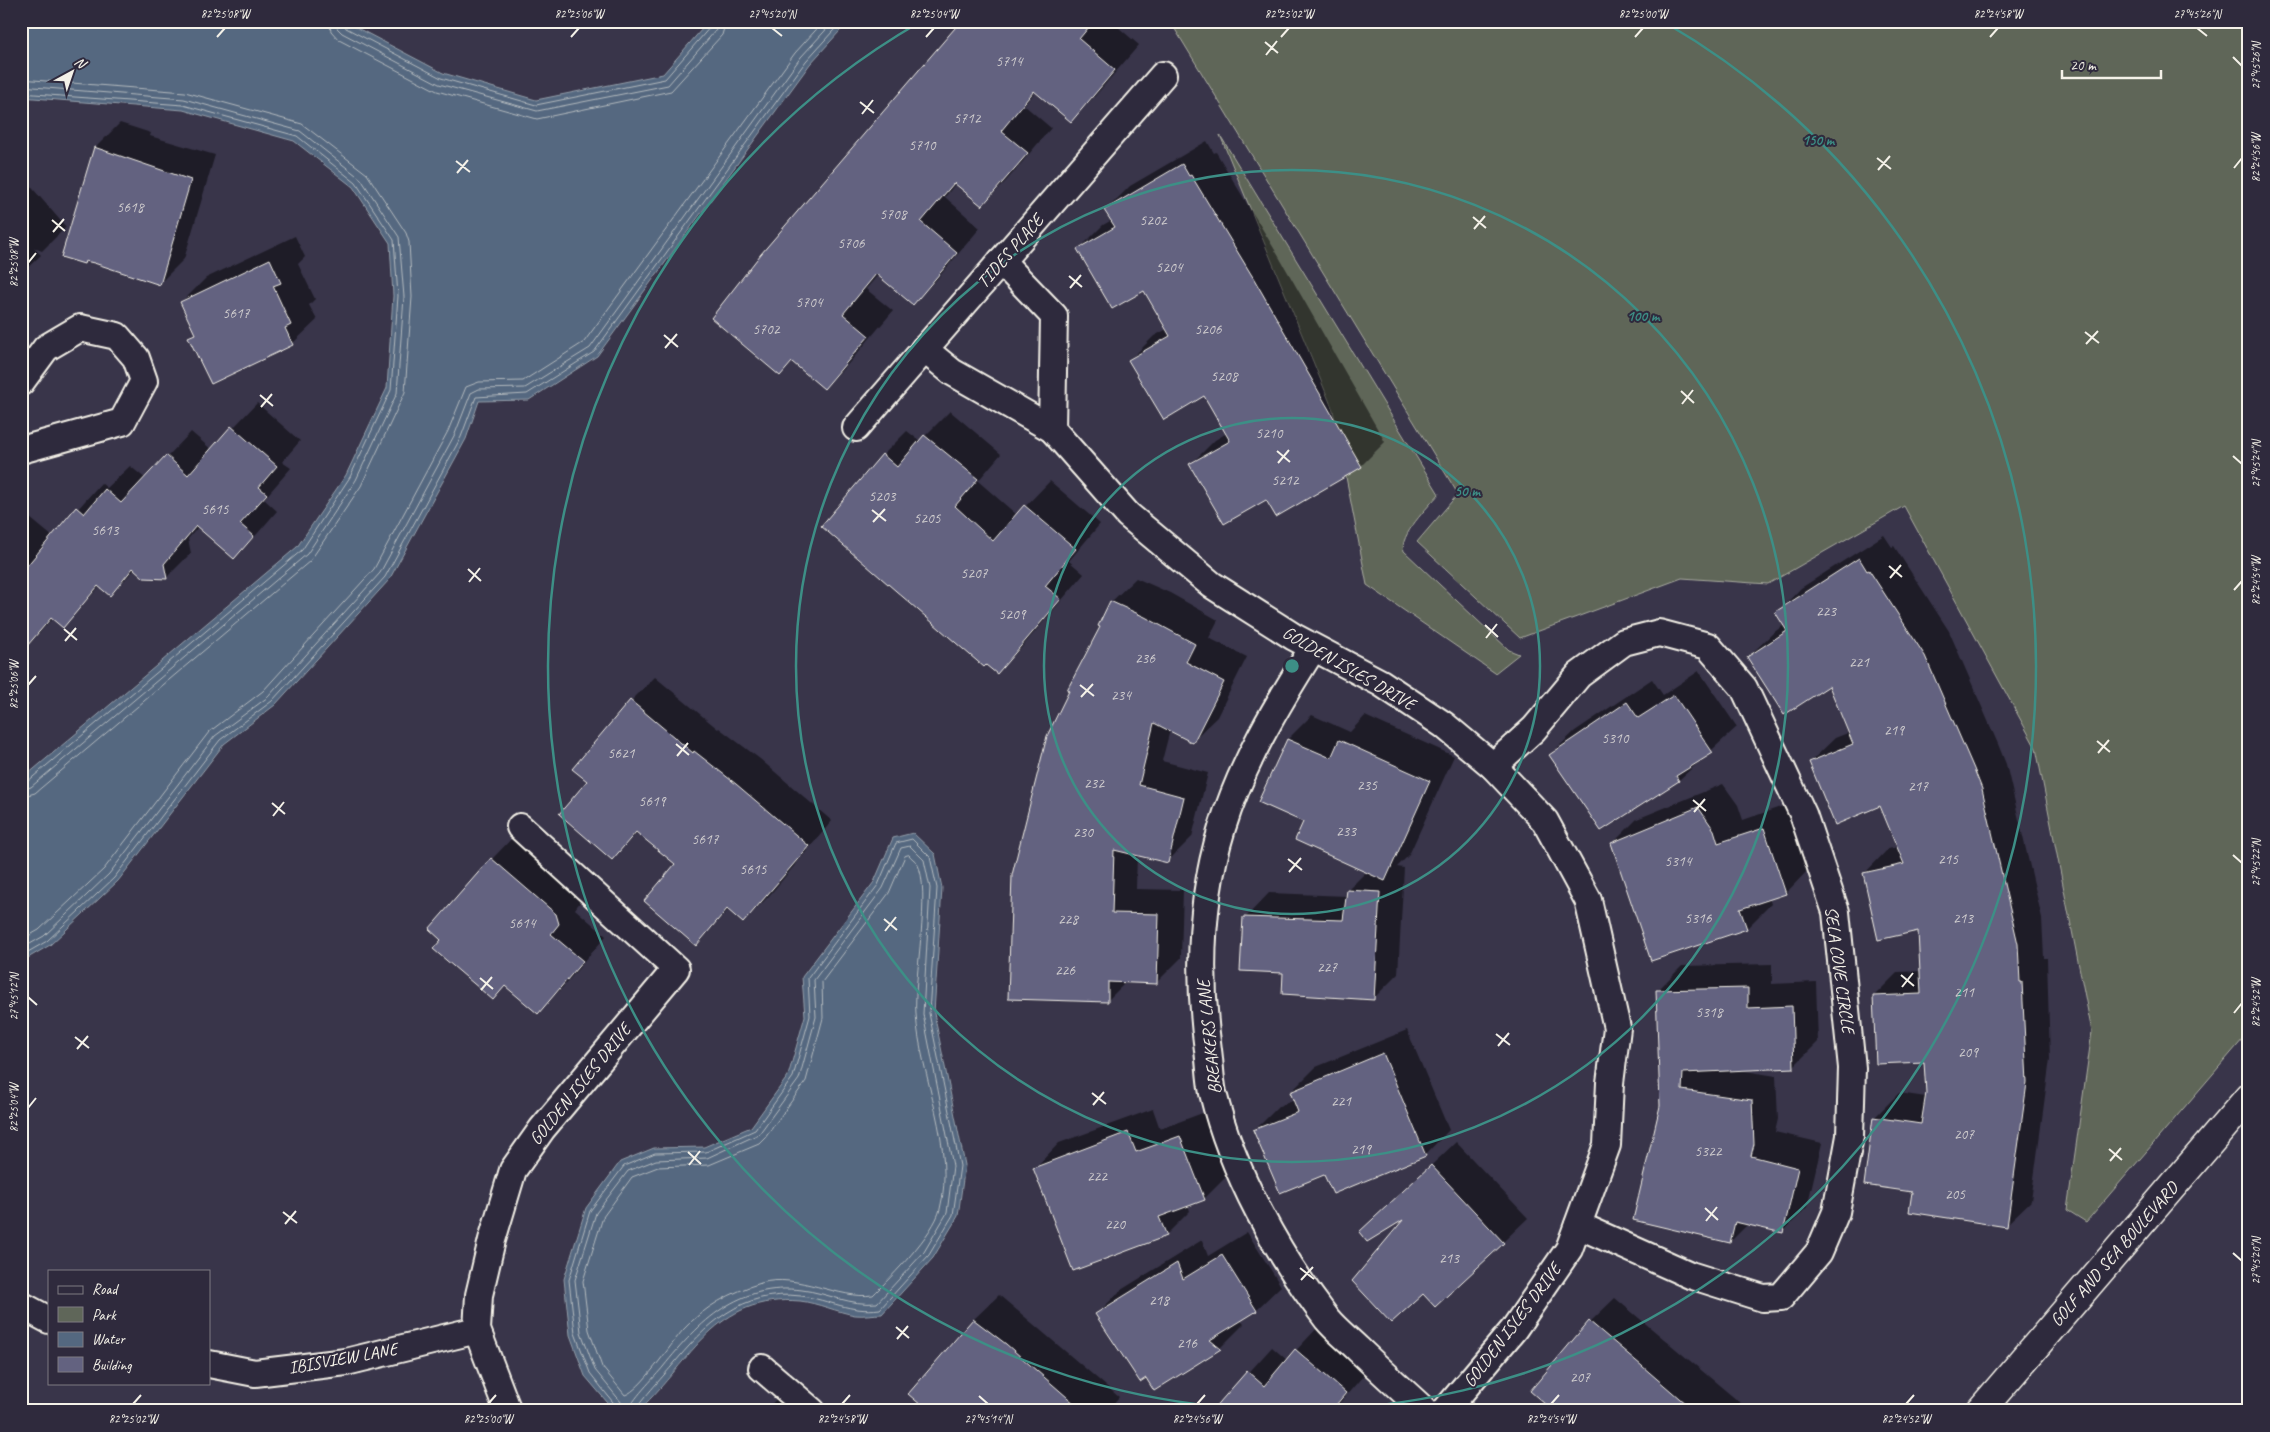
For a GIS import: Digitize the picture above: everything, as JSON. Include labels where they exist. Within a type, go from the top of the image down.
[{"type":"street","name":"TIDES PLACE","points":[[856,428],[1163,75]]},
{"type":"street","points":[[1001,261],[1054,316],[1052,429]]},
{"type":"street","points":[[21,382],[46,348],[80,328],[117,336],[136,358],[144,381],[122,422],[21,450]]},
{"type":"street","name":"GOLDEN ISLES DRIVE","points":[[924,349],[952,372],[1052,429],[1128,515],[1204,578],[1313,648],[1381,683],[1444,725],[1492,766],[1545,821],[1588,900],[1618,1028],[1610,1083],[1607,1145],[1569,1249],[1514,1329],[1445,1411]]},
{"type":"street","name":"SELA COVE CIRCLE","points":[[1492,766],[1534,729],[1580,675],[1624,642],[1659,633],[1708,646],[1744,688],[1803,814],[1836,912],[1852,1068],[1850,1136],[1836,1212],[1819,1252],[1781,1297],[1763,1298],[1690,1275],[1578,1225]]},
{"type":"street","name":"BREAKERS LANE","points":[[1313,648],[1279,701],[1251,754],[1222,828],[1207,891],[1202,963],[1204,1019],[1213,1092],[1233,1153],[1260,1213],[1291,1267],[1328,1320],[1425,1411]]},
{"type":"street","name":"GOLDEN ISLES DRIVE","points":[[508,1411],[476,1330],[480,1295],[492,1240],[513,1170],[542,1129],[676,969],[520,828]]},
{"type":"street","name":"GOLF AND SEA BOULEVARD","points":[[1980,1411],[2246,1105]]},
{"type":"street","points":[[21,1306],[48,1320]]},
{"type":"street","name":"IBISVIEW LANE","points":[[210,1364],[255,1372],[346,1362],[476,1330]]},
{"type":"street","points":[[762,1368],[812,1411]]},
{"type":"green space","points":[[1170,21],[2249,21],[2249,1032],[2086,1222],[2067,1210],[2092,1032],[2036,748],[1904,506],[1768,584],[1682,578],[1520,638],[1417,542],[1458,494]]},
{"type":"green space","points":[[1220,135],[1439,494],[1410,530],[1403,545],[1404,551],[1509,650],[1519,654],[1495,673],[1367,585],[1333,410]]},
{"type":"water","points":[[21,21],[344,21],[443,73],[536,100],[663,74],[709,21],[849,21],[810,64],[597,356],[529,400],[479,401],[466,439],[389,580],[275,705],[224,744],[118,881],[50,945],[21,962],[21,780],[297,547],[346,475],[387,388],[393,296],[390,243],[353,187],[294,141],[183,110],[21,97]]},
{"type":"water","points":[[913,833],[935,854],[942,888],[934,1013],[965,1165],[958,1216],[933,1258],[882,1314],[855,1315],[800,1301],[771,1302],[746,1308],[726,1319],[708,1334],[640,1409],[613,1409],[585,1376],[570,1335],[564,1279],[586,1208],[620,1162],[654,1148],[704,1147],[751,1127],[788,1076],[805,1016],[802,977],[874,882],[893,838]]},
{"type":"building","points":[[961,21],[1094,21],[1079,39],[1115,70],[1071,122],[1034,91],[1001,131],[1028,153],[982,206],[954,183],[921,222],[957,253],[913,305],[876,274],[843,314],[869,336],[824,389],[792,362],[780,376],[711,318],[761,254]]},
{"type":"building","points":[[94,147],[191,180],[160,285],[94,263],[85,261],[84,264],[61,257]]},
{"type":"building","points":[[1182,164],[1189,176],[1191,175],[1254,279],[1362,467],[1276,517],[1266,500],[1224,524],[1189,464],[1230,441],[1204,396],[1164,420],[1128,360],[1170,336],[1144,291],[1112,309],[1077,249],[1115,227],[1104,210]]},
{"type":"building","points":[[270,259],[281,283],[273,286],[291,325],[285,328],[293,345],[211,384],[188,337],[195,334],[180,302]]},
{"type":"building","points":[[231,426],[277,466],[259,487],[267,494],[240,524],[254,536],[234,559],[196,526],[164,564],[167,579],[144,578],[133,568],[110,596],[98,586],[63,628],[51,618],[21,653],[21,573],[76,507],[84,514],[105,489],[121,503],[166,455],[188,475]]},
{"type":"building","points":[[924,435],[978,479],[955,506],[993,541],[1024,505],[1076,549],[1045,586],[1061,599],[997,674],[986,665],[984,667],[821,526],[882,454],[897,467]]},
{"type":"building","points":[[1859,558],[1867,571],[1869,570],[1925,656],[1974,769],[1982,789],[2018,944],[2020,982],[2022,982],[2027,1083],[2007,1227],[1909,1212],[1912,1192],[1864,1185],[1873,1117],[1921,1124],[1926,1093],[1924,1062],[1876,1064],[1873,996],[1921,994],[1918,931],[1878,940],[1863,873],[1904,864],[1880,806],[1835,825],[1809,762],[1853,744],[1829,686],[1784,715],[1747,657],[1787,631],[1775,612]]},
{"type":"building","points":[[1110,601],[1145,617],[1195,644],[1186,662],[1224,682],[1193,743],[1154,723],[1139,785],[1184,797],[1168,863],[1114,850],[1112,913],[1159,914],[1157,984],[1108,982],[1108,1002],[1008,999],[1012,875],[1047,736],[1069,691],[1067,690],[1100,627],[1098,626]]},
{"type":"building","points":[[1674,695],[1713,753],[1676,776],[1679,781],[1601,831],[1549,755],[1627,702],[1638,718]]},
{"type":"building","points":[[630,700],[693,753],[694,751],[736,784],[809,846],[743,923],[727,909],[696,946],[644,901],[675,864],[636,832],[612,860],[559,814],[587,781],[572,769]]},
{"type":"building","points":[[1287,739],[1331,758],[1339,740],[1430,781],[1385,881],[1295,840],[1303,822],[1258,802]]},
{"type":"building","points":[[1698,807],[1714,830],[1718,843],[1764,828],[1786,894],[1740,909],[1747,929],[1651,961],[1611,843]]},
{"type":"building","points":[[491,858],[556,914],[559,924],[551,934],[583,961],[538,1014],[505,986],[493,1000],[433,949],[441,940],[429,929]]},
{"type":"building","points":[[1347,890],[1380,892],[1374,1000],[1282,994],[1283,973],[1240,971],[1243,917],[1343,920]]},
{"type":"building","points":[[1748,988],[1748,1008],[1792,1006],[1794,1068],[1683,1073],[1682,1090],[1752,1100],[1754,1144],[1751,1156],[1798,1168],[1783,1233],[1735,1222],[1730,1243],[1633,1220],[1660,1106],[1656,990]]},
{"type":"building","points":[[1383,1053],[1426,1156],[1333,1194],[1324,1175],[1280,1193],[1253,1130],[1298,1112],[1290,1092]]},
{"type":"building","points":[[1128,1132],[1136,1152],[1180,1136],[1205,1200],[1159,1217],[1167,1236],[1073,1271],[1033,1168]]},
{"type":"building","points":[[1431,1165],[1504,1243],[1435,1307],[1423,1294],[1391,1323],[1352,1281],[1403,1220],[1367,1242],[1359,1232]]},
{"type":"building","points":[[1222,1255],[1257,1311],[1210,1340],[1221,1349],[1154,1391],[1146,1378],[1140,1382],[1095,1314],[1177,1263],[1183,1279]]},
{"type":"building","points":[[973,1319],[1006,1344],[1083,1411],[928,1411],[908,1394]]},
{"type":"building","points":[[1589,1321],[1694,1411],[1553,1411],[1530,1391]]},
{"type":"building","points":[[1295,1349],[1346,1393],[1331,1411],[1212,1411],[1247,1371],[1264,1386]]}]
